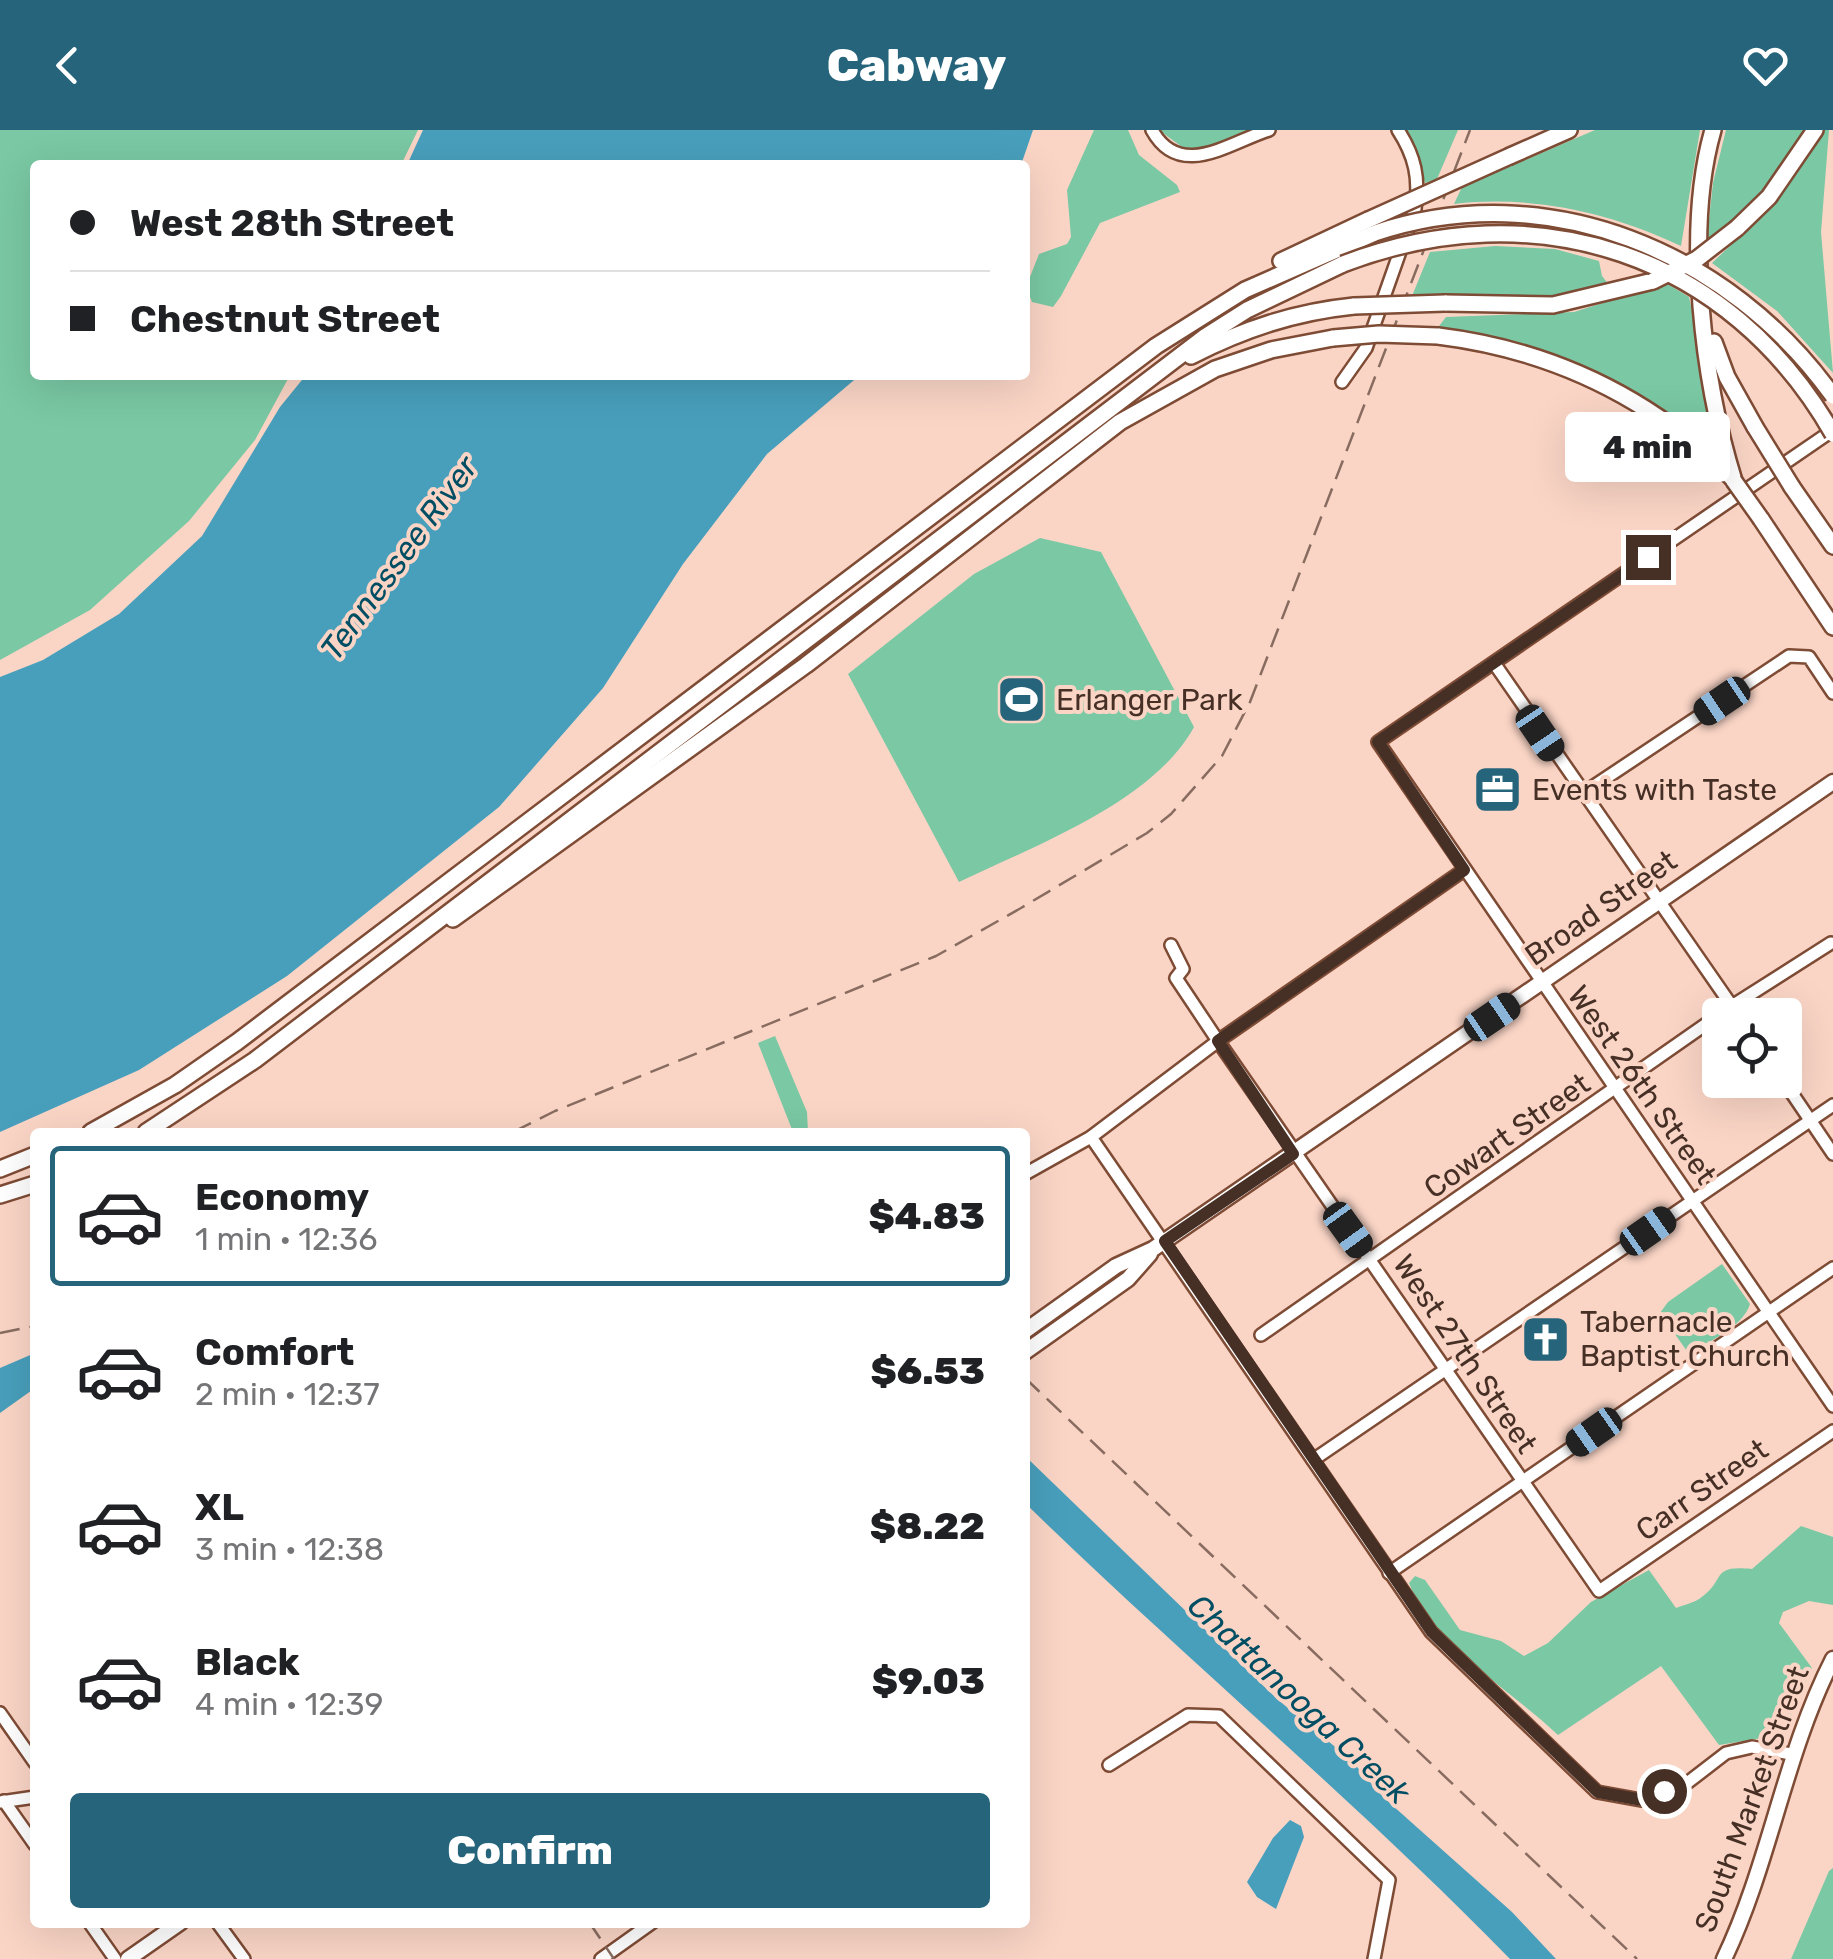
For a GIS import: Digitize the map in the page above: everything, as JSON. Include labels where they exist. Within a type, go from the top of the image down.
[{"type":"highway","points":[[98,1128],[175,1085],[237,1042],[1156,346],[1246,290],[1569,130]]},
{"type":"highway","points":[[1712,130],[1698,204],[1703,300],[1716,413],[1734,481]]},
{"type":"highway","points":[[1156,374],[1242,331],[1322,309],[1445,303],[1553,305],[1653,281],[1697,259],[1737,228],[1770,197],[1815,130]]},
{"type":"highway","points":[[1372,226],[1499,214],[1546,217],[1644,242],[1711,276],[1752,305],[1811,365],[1833,396]]},
{"type":"highway","points":[[152,1128],[255,1060],[1156,374],[1246,310],[1343,264],[1402,244],[1496,234],[1584,241],[1628,255],[1696,288],[1740,320],[1795,374],[1833,432]]},
{"type":"highway","points":[[1703,300],[1727,377],[1833,546]]},
{"type":"highway","points":[[430,927],[460,917],[674,763],[1141,408],[1232,362],[1332,338],[1379,334],[1438,336],[1531,355],[1597,381],[1660,418],[1734,481],[1833,627]]},
{"type":"highway","points":[[0,1169],[30,1157]]},
{"type":"highway","points":[[0,1195],[30,1186]]},
{"type":"main road","name":"Broad Street","points":[[1030,1326],[1116,1266],[1159,1245],[1833,782]]},
{"type":"main road","name":"Broad Street","points":[[1030,1348],[1128,1279],[1159,1245]]},
{"type":"main road","name":"South Market Street","points":[[1724,1959],[1745,1914],[1791,1754],[1833,1659]]},
{"type":"main road","points":[[128,1959],[172,1928]]},
{"type":"street","points":[[1152,130],[1170,150],[1192,157],[1210,156],[1269,130]]},
{"type":"street","points":[[1342,382],[1366,348],[1416,209],[1420,185],[1398,130]]},
{"type":"street","points":[[1726,998],[1494,663],[1833,432]]},
{"type":"street","points":[[1582,794],[1789,656],[1809,658],[1833,693]]},
{"type":"street","name":"West 26th Street","points":[[1494,663],[1378,742],[1833,1406]]},
{"type":"street","points":[[1030,1171],[1091,1136],[1218,1041],[1464,870]]},
{"type":"street","name":"Cowart Street","points":[[1752,998],[1831,943]]},
{"type":"street","name":"West 27th Street","points":[[1171,945],[1182,969],[1176,978],[1293,1154],[1448,1369],[1599,1591]]},
{"type":"street","name":"Cowart Street","points":[[1261,1335],[1702,1032]]},
{"type":"street","points":[[1796,1098],[1833,1154]]},
{"type":"street","points":[[1313,1460],[1833,1105]]},
{"type":"street","points":[[1091,1136],[1159,1245],[1432,1632],[1598,1792],[1642,1800],[1687,1783],[1726,1753],[1752,1747],[1791,1754]]},
{"type":"street","points":[[1389,1573],[1833,1268]]},
{"type":"street","name":"Carr Street","points":[[1599,1591],[1833,1431]]},
{"type":"street","points":[[0,1713],[30,1757]]},
{"type":"street","points":[[1109,1765],[1188,1716],[1219,1716],[1390,1880],[1374,1959]]},
{"type":"street","points":[[2,1801],[30,1798]]},
{"type":"street","points":[[2,1801],[30,1837]]},
{"type":"street","points":[[93,1928],[115,1959]]},
{"type":"street","points":[[221,1928],[244,1959]]},
{"type":"street","points":[[601,1959],[645,1928]]},
{"type":"green space","points":[[0,130],[418,130],[403,160],[30,160],[30,380],[287,380],[255,440],[189,521],[90,610],[0,660]]},
{"type":"green space","points":[[1094,130],[1128,130],[1139,155],[1177,185],[1180,192],[1100,223],[1053,307],[1032,302],[1030,277],[1039,254],[1067,244],[1071,237],[1067,190]]},
{"type":"green space","points":[[1159,130],[1249,130],[1214,148],[1186,150]]},
{"type":"green space","points":[[1405,130],[1458,130],[1437,179],[1425,183]]},
{"type":"green space","points":[[1595,130],[1700,130],[1681,246],[1626,224],[1570,209],[1513,202],[1454,204],[1462,187]]},
{"type":"green space","points":[[1726,130],[1804,130],[1756,200],[1706,247],[1713,183]]},
{"type":"green space","points":[[1824,130],[1829,130],[1821,232],[1833,373],[1777,311],[1712,263],[1772,206]]},
{"type":"green space","points":[[1495,246],[1555,249],[1599,261],[1602,276],[1613,290],[1570,298],[1412,296],[1430,252]]},
{"type":"green space","points":[[1666,283],[1689,297],[1725,464],[1658,411],[1592,372],[1521,346],[1436,330],[1446,317],[1574,312]]},
{"type":"green space","name":"Erlanger Park","points":[[1040,538],[1101,552],[1194,727],[1151,778],[1122,799],[1090,819],[959,882],[848,674],[974,574]]},
{"type":"green space","points":[[775,1036],[807,1112],[808,1128],[791,1128],[758,1043]]},
{"type":"green space","points":[[1722,1264],[1750,1304],[1733,1326],[1689,1354],[1660,1313],[1668,1302]]},
{"type":"green space","points":[[1801,1526],[1833,1537],[1833,1605],[1809,1601],[1783,1612],[1779,1623],[1812,1668],[1787,1724],[1775,1736],[1719,1745],[1661,1666],[1558,1735],[1454,1646],[1420,1605],[1409,1583],[1415,1576],[1425,1580],[1460,1630],[1501,1641],[1524,1656],[1548,1643],[1591,1602],[1649,1570],[1676,1608],[1699,1599],[1729,1569],[1752,1569]]},
{"type":"green space","points":[[1833,1868],[1833,1959],[1791,1959],[1829,1871]]},
{"type":"water","points":[[423,130],[1033,130],[1023,160],[409,160]]},
{"type":"water","name":"Tennessee River","points":[[302,380],[854,380],[767,454],[683,564],[603,688],[499,807],[287,976],[139,1070],[0,1132],[0,677],[43,660],[119,614],[202,536],[280,407]]},
{"type":"water","points":[[30,1355],[30,1392],[0,1413],[0,1368]]},
{"type":"water","points":[[1030,1461],[1277,1699],[1351,1760],[1383,1797],[1512,1912],[1556,1959],[1510,1959],[1391,1842],[1030,1508]]},
{"type":"water","points":[[1290,1820],[1301,1826],[1304,1837],[1276,1909],[1257,1897],[1247,1882],[1273,1838]]},
{"type":"railway","points":[[521,1128],[936,956],[1147,833],[1171,814],[1222,756],[1250,702],[1470,130]]},
{"type":"railway","points":[[0,1333],[30,1327]]},
{"type":"railway","points":[[1030,1383],[1637,1959]]},
{"type":"railway","points":[[593,1928],[614,1959]]},
{"type":"place","name":"Erlanger Park","points":[[1021,700]]},
{"type":"place","name":"Events with Taste","points":[[1497,790]]},
{"type":"place","name":"Tabernacle Baptist Church","points":[[1545,1339]]},
{"type":"route","points":[[1648,557],[1378,742],[1464,870],[1218,1041],[1293,1154],[1165,1241],[1432,1632],[1598,1792],[1642,1800],[1664,1791]]},
{"type":"water label","name":"Chattanooga Creek","points":[[1299,1699]]}]
